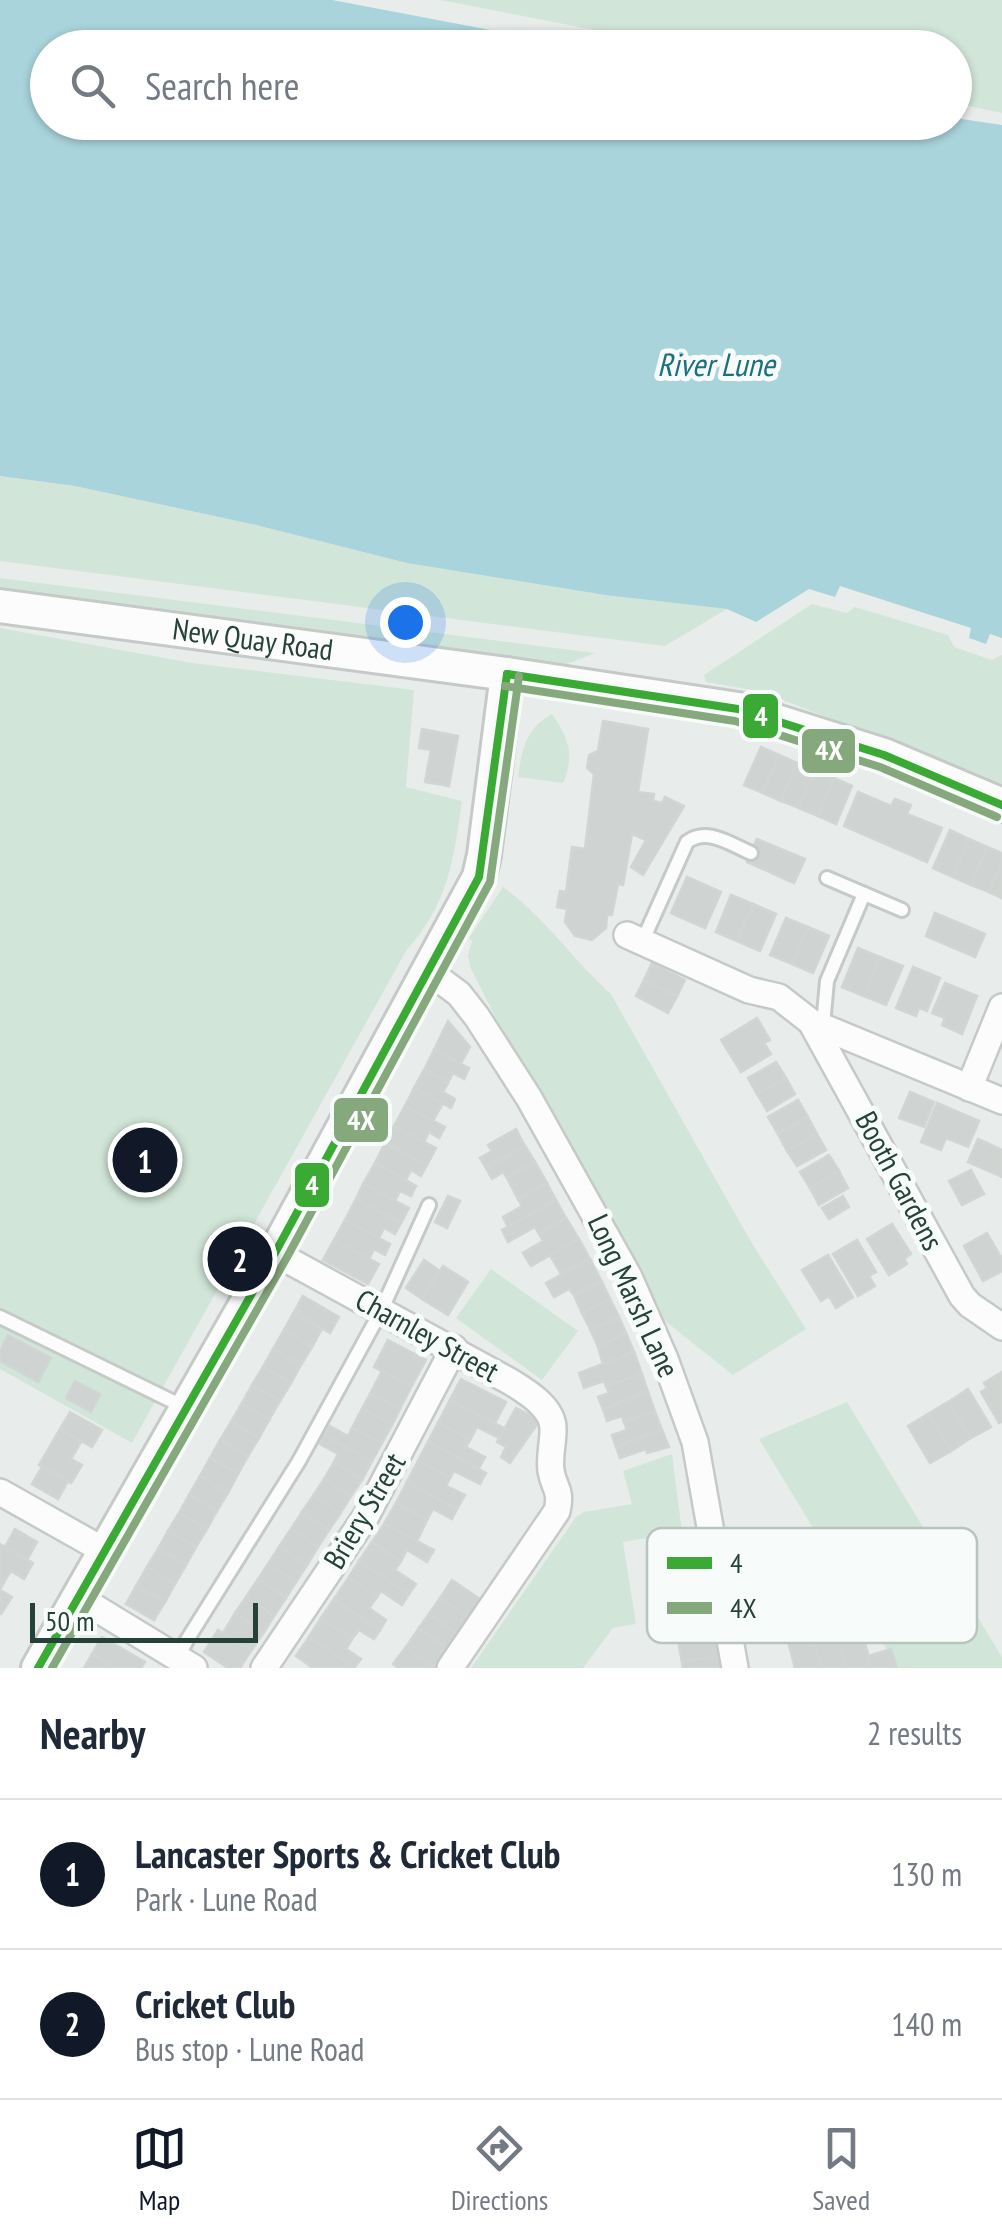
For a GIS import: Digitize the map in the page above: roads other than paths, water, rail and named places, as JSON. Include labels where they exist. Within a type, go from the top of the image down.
[{"type":"street","name":"New Quay Road","points":[[0,606],[738,709],[884,755],[1002,805]]},
{"type":"street","points":[[38,1668],[275,1253],[482,866],[506,674]]},
{"type":"street","name":"Booth Gardens","points":[[635,938],[736,985],[779,997],[817,1024],[962,1296],[970,1306],[1002,1327]]},
{"type":"street","name":"Long Marsh Lane","points":[[428,970],[468,1006],[529,1098],[620,1261],[651,1326],[694,1442],[710,1528]]},
{"type":"street","points":[[969,1088],[1002,1007]]},
{"type":"street","points":[[817,1024],[1002,1101]]},
{"type":"street","name":"Charnley Street","points":[[275,1253],[454,1348],[533,1396],[550,1418],[554,1428],[550,1469],[560,1495],[558,1510],[450,1668]]},
{"type":"street","name":"Briery Street","points":[[264,1668],[366,1516],[454,1348]]},
{"type":"street","points":[[0,1492],[103,1550]]},
{"type":"street","points":[[76,1596],[182,1665]]},
{"type":"street","name":"Long Marsh Lane","points":[[730,1643],[735,1668]]},
{"type":"lane","points":[[635,938],[687,842],[707,834],[752,852]]},
{"type":"lane","points":[[826,878],[902,910]]},
{"type":"lane","points":[[817,1024],[827,981],[864,894]]},
{"type":"lane","points":[[182,1665],[381,1311],[429,1205]]},
{"type":"lane","points":[[0,1317],[184,1407]]},
{"type":"water","name":"River Lune","points":[[0,0],[332,0],[490,30],[30,30],[30,140],[972,140],[972,121],[1002,125],[1002,638],[990,634],[986,644],[969,638],[971,628],[840,586],[835,597],[809,589],[756,622],[727,609],[605,595],[407,563],[75,486],[0,476]]},
{"type":"place","name":"Lancaster Sports & Cricket Club","points":[[145,1160]]},
{"type":"place","name":"Cricket Club","points":[[240,1259]]}]
